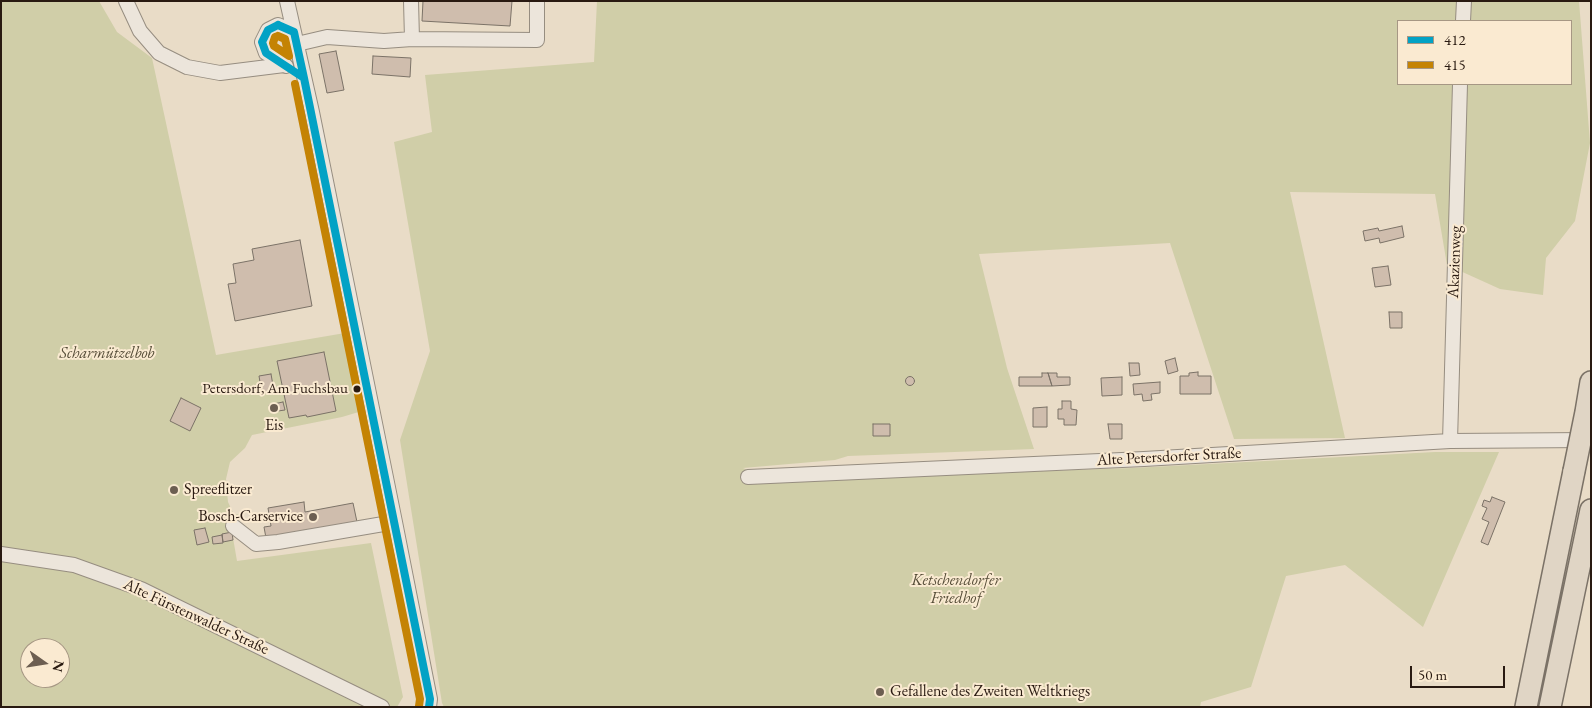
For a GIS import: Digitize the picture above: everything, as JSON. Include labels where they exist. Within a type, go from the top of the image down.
[{"type":"highway","points":[[1526,707],[1591,382]]},
{"type":"highway","points":[[1550,707],[1591,510]]},
{"type":"street","points":[[126,1],[140,31],[159,53],[187,67],[220,74],[284,65]]},
{"type":"street","points":[[287,1],[312,112],[395,522],[430,699],[428,707]]},
{"type":"street","points":[[411,1],[412,39]]},
{"type":"street","points":[[304,78],[266,53],[262,42],[268,30],[278,25],[296,38],[327,37],[384,41],[412,39],[537,40],[537,1]]},
{"type":"street","points":[[1463,20],[1464,1]]},
{"type":"street","name":"Akazienweg","points":[[1450,441],[1460,85]]},
{"type":"street","name":"Alte Petersdorfer Straße","points":[[748,478],[1450,441],[1591,440]]},
{"type":"street","points":[[233,526],[256,544],[395,522]]},
{"type":"street","name":"Alte Fürstenwalder Straße","points":[[1,554],[74,565],[141,589],[382,707]]},
{"type":"green space","points":[[1,1],[99,1],[117,32],[152,58],[216,355],[345,333],[362,411],[342,417],[252,435],[245,448],[230,462],[226,479],[228,502],[234,515],[239,514],[232,532],[237,561],[371,543],[403,697],[397,707],[1,707]]},
{"type":"green space","name":"Ketschendorfer Friedhof","points":[[597,1],[1579,1],[1590,143],[1575,221],[1546,258],[1543,295],[1500,289],[1447,265],[1435,194],[1290,192],[1345,438],[1234,439],[1170,243],[979,254],[1007,368],[1034,449],[848,456],[835,460],[743,468],[774,480],[1133,468],[1435,452],[1499,452],[1423,627],[1345,565],[1286,576],[1251,687],[1201,702],[1200,707],[444,707],[400,440],[430,351],[394,142],[432,132],[425,75],[594,62]]},
{"type":"building","points":[[423,1],[512,1],[510,26],[422,21]]},
{"type":"building","points":[[336,51],[344,90],[327,93],[319,54]]},
{"type":"building","points":[[373,56],[411,58],[410,77],[372,74]]},
{"type":"building","points":[[1402,226],[1404,237],[1380,243],[1379,238],[1365,241],[1363,231],[1378,228],[1379,231]]},
{"type":"building","points":[[300,240],[312,306],[235,321],[228,284],[236,283],[233,264],[254,260],[252,249]]},
{"type":"building","points":[[1388,266],[1391,285],[1375,287],[1372,268]]},
{"type":"building","points":[[1389,312],[1402,312],[1402,328],[1390,328]]},
{"type":"building","points":[[324,352],[336,411],[307,417],[306,415],[289,418],[277,361]]},
{"type":"building","points":[[1175,358],[1178,371],[1168,374],[1165,361]]},
{"type":"building","points":[[1129,363],[1139,363],[1140,375],[1130,376]]},
{"type":"building","points":[[1198,372],[1198,376],[1211,376],[1211,394],[1180,394],[1180,376],[1189,376],[1189,373]]},
{"type":"building","points":[[1042,373],[1048,373],[1052,386],[1019,386],[1019,377],[1042,377]]},
{"type":"building","points":[[1048,373],[1057,373],[1057,377],[1070,377],[1070,385],[1052,386]]},
{"type":"building","points":[[271,374],[274,391],[262,394],[259,376]]},
{"type":"building","points":[[910,377],[914,381],[910,385],[906,381]]},
{"type":"building","points":[[1122,377],[1122,395],[1102,396],[1101,378]]},
{"type":"building","points":[[1160,382],[1160,393],[1151,394],[1152,400],[1143,401],[1142,394],[1134,395],[1133,384]]},
{"type":"building","name":"Scharmützelbob","points":[[181,398],[201,408],[190,431],[170,421]]},
{"type":"building","points":[[1062,401],[1071,401],[1071,409],[1077,410],[1076,425],[1064,425],[1064,419],[1058,419],[1058,409],[1062,409]]},
{"type":"building","points":[[283,402],[285,410],[271,412],[269,405]]},
{"type":"building","points":[[1047,407],[1047,427],[1033,427],[1033,408]]},
{"type":"building","points":[[873,424],[890,424],[890,436],[873,436]]},
{"type":"building","points":[[1108,424],[1122,424],[1122,439],[1110,439]]},
{"type":"building","points":[[1492,497],[1505,502],[1488,545],[1481,542],[1489,522],[1482,519],[1487,508],[1482,506],[1484,500],[1490,502]]},
{"type":"building","name":"Bosch-Carservice","points":[[304,502],[305,512],[353,503],[357,522],[266,538],[264,527],[271,526],[268,508]]},
{"type":"building","points":[[205,528],[209,542],[197,545],[194,530]]},
{"type":"building","points":[[232,532],[233,540],[223,542],[222,534]]},
{"type":"building","points":[[222,535],[223,543],[213,544],[212,537]]},
{"type":"transit line","name":"412","points":[[278,25],[294,32],[304,78],[266,53],[262,42],[268,30],[278,25]]},
{"type":"transit line","name":"415","points":[[278,36],[285,39],[289,56],[274,46],[275,37],[278,36]]},
{"type":"transit line","name":"412","points":[[304,78],[430,699],[429,707]]},
{"type":"transit line","name":"415","points":[[295,84],[420,699],[419,706]]},
{"type":"place","name":"Petersdorf, Am Fuchsbau","points":[[357,389]]},
{"type":"place","name":"Eis","points":[[274,408]]},
{"type":"place","name":"Spreeflitzer","points":[[174,490]]},
{"type":"place","name":"Bosch-Carservice","points":[[313,517]]},
{"type":"place","name":"Gefallene des Zweiten Weltkriegs","points":[[880,692]]}]
